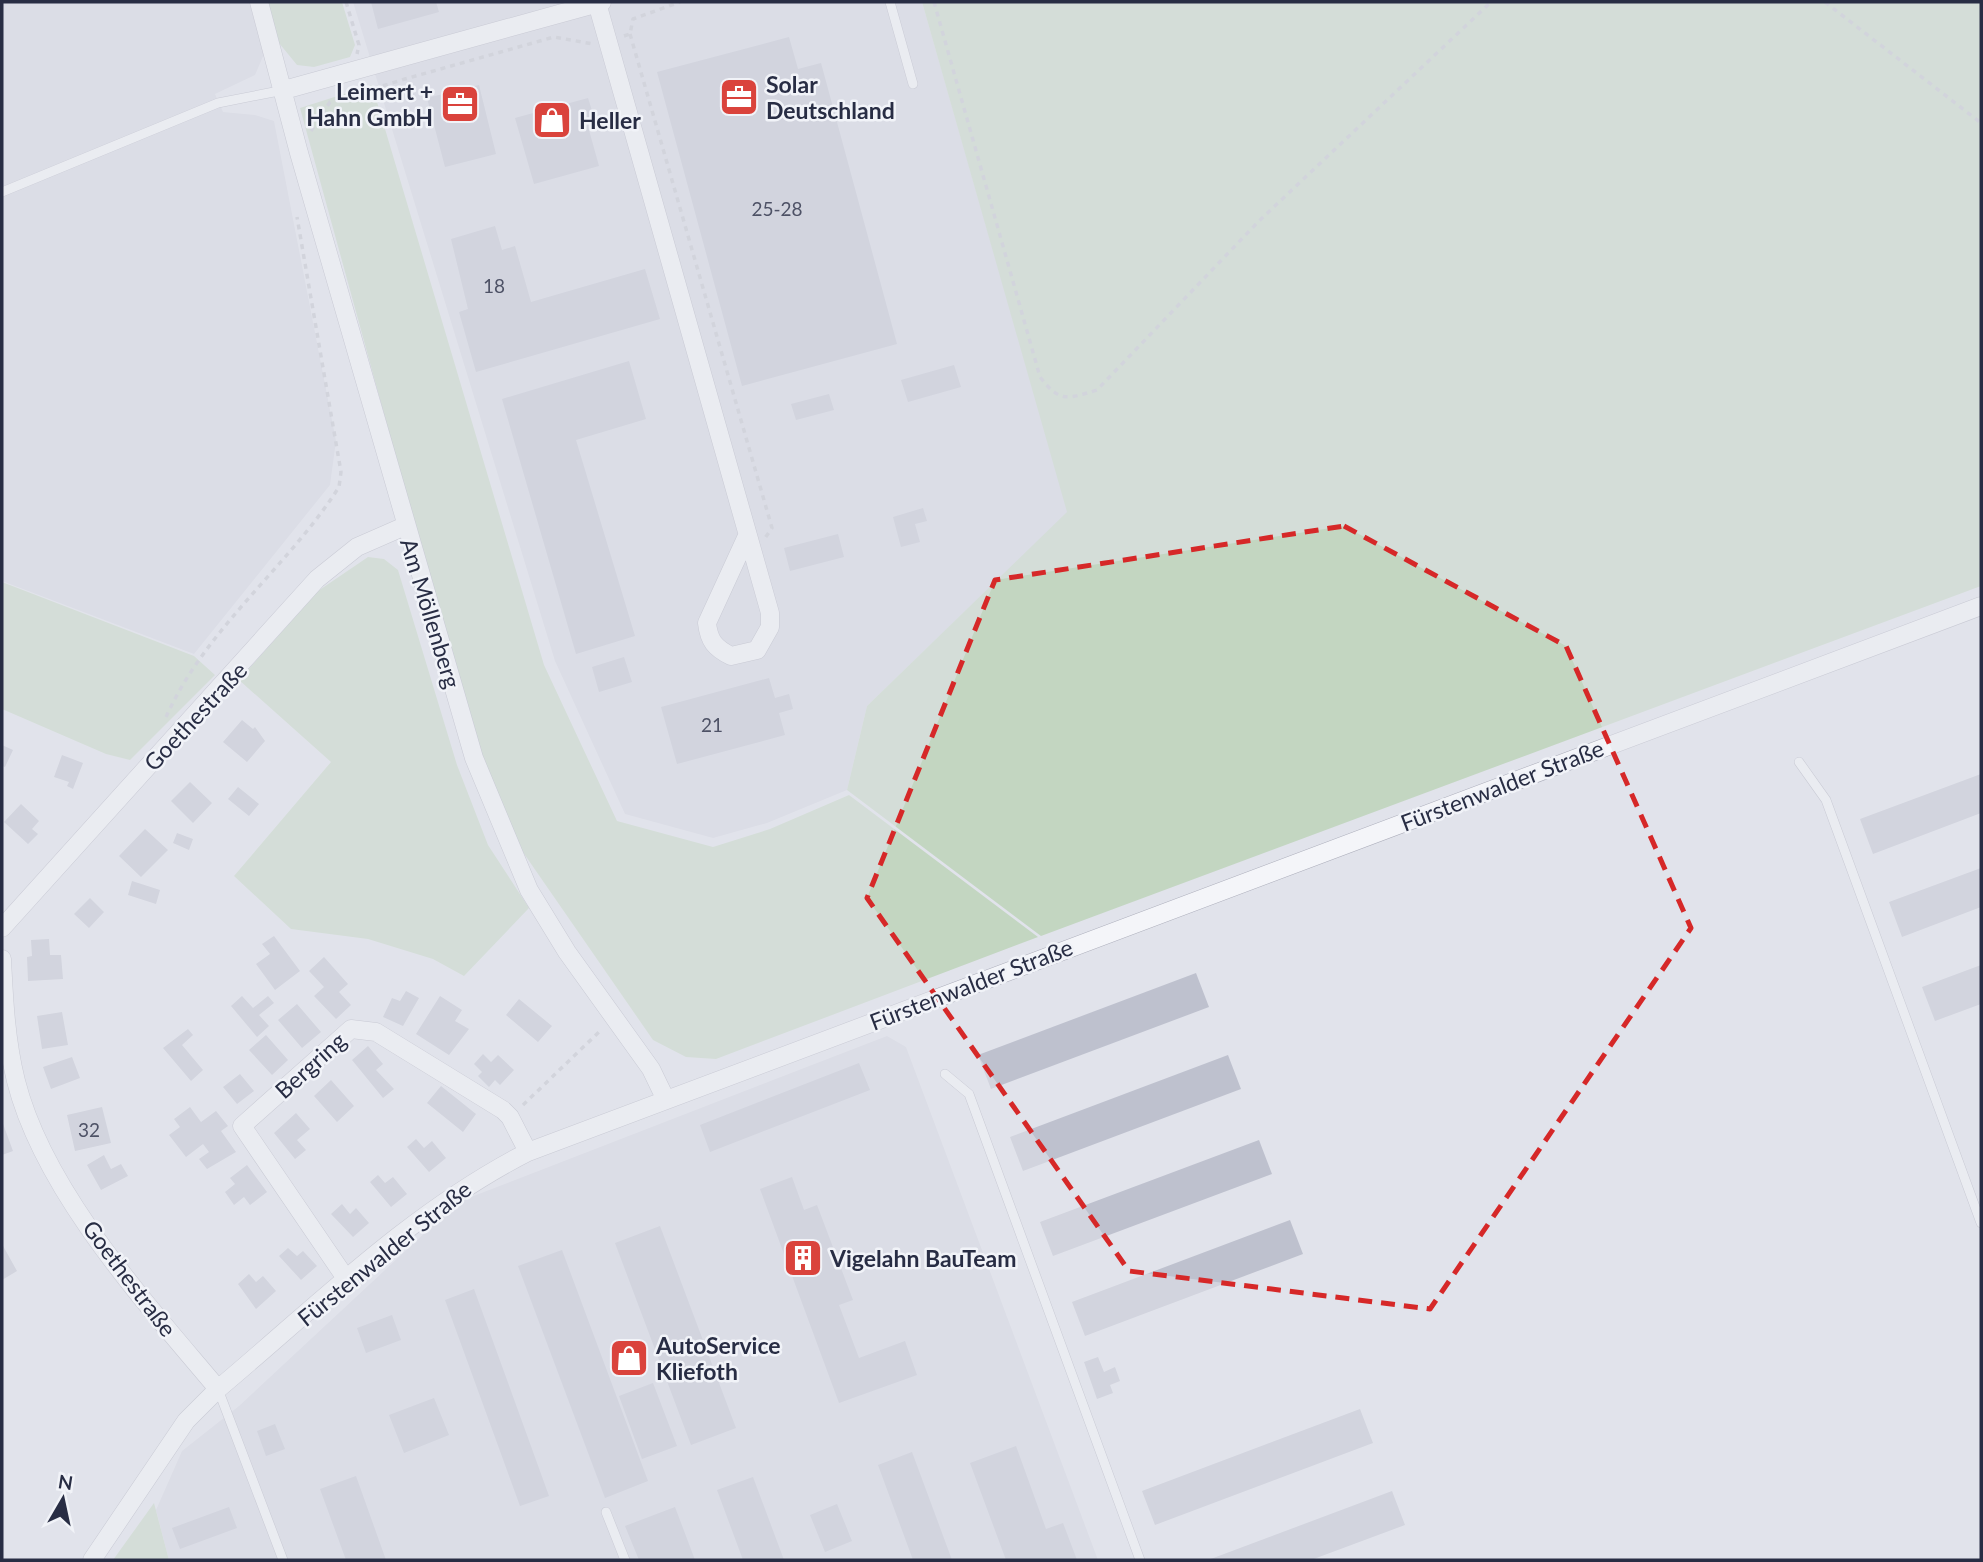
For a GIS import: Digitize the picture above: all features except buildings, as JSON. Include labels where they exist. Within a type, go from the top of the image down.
[{"type":"street","name":"Am Möllenberg","points":[[259,2],[405,526],[474,758],[529,890],[567,952],[651,1069],[665,1098]]},
{"type":"street","points":[[284,90],[600,2],[608,41],[770,613],[770,627],[757,650],[731,656],[718,649],[709,638],[707,623],[748,540]]},
{"type":"street","name":"Goethestraße","points":[[2,928],[317,579],[357,547],[405,526]]},
{"type":"street","name":"Fürstenwalder Straße","points":[[92,1560],[186,1421],[218,1389],[435,1208],[483,1175],[528,1152],[665,1098],[755,1069],[868,1022],[1981,606]]},
{"type":"street","name":"Goethestraße","points":[[2,959],[9,1083],[54,1170],[102,1246],[218,1389]]},
{"type":"street","name":"Bergring","points":[[347,1280],[242,1125],[351,1029],[376,1032],[429,1062],[510,1117],[528,1152]]},
{"type":"lane","points":[[890,2],[913,84]]},
{"type":"lane","points":[[2,192],[218,103],[284,90]]},
{"type":"lane","points":[[1799,762],[1826,800],[1981,1223]]},
{"type":"lane","points":[[946,1074],[969,1094],[1140,1560]]},
{"type":"lane","points":[[218,1389],[283,1560]]},
{"type":"lane","points":[[606,1512],[625,1560]]},
{"type":"path","points":[[346,2],[359,45],[358,69]]},
{"type":"path","points":[[680,2],[633,19],[630,34],[772,528],[768,537],[748,540]]},
{"type":"path","points":[[934,2],[1040,377],[1053,394],[1070,399],[1097,390],[1259,221],[1491,2]]},
{"type":"path","points":[[1825,2],[1981,123]]},
{"type":"path","points":[[299,153],[330,102],[554,37],[591,45],[630,34]]},
{"type":"path","points":[[166,719],[179,689],[249,596],[339,487],[341,472],[297,215]]},
{"type":"path","points":[[510,1117],[615,1017]]},
{"type":"highlighted area","points":[[1344,526],[1566,646],[1691,928],[1430,1309],[1129,1271],[867,898],[995,580]]},
{"type":"shaded area","points":[[2,2],[249,2],[264,54],[255,75],[215,94],[223,112],[255,115],[274,121],[336,441],[330,485],[194,654],[2,581]]},
{"type":"shaded area","points":[[353,2],[922,2],[1068,512],[867,706],[847,790],[767,823],[713,838],[625,814],[555,661]]},
{"type":"shaded area","points":[[887,1036],[906,1047],[1098,1560],[169,1560],[156,1510],[182,1451],[239,1406],[458,1202]]},
{"type":"green space","points":[[268,2],[342,2],[355,45],[350,57],[314,67],[297,65],[279,43]]},
{"type":"green space","points":[[922,2],[1981,2],[1981,586],[1041,936],[847,790],[867,706],[1067,512]]},
{"type":"green space","points":[[372,85],[544,665],[617,821],[713,847],[770,829],[849,795],[1038,937],[716,1059],[686,1057],[653,1040],[509,832],[478,756],[300,108]]},
{"type":"green space","points":[[368,557],[384,559],[398,570],[457,765],[488,845],[529,908],[464,976],[433,959],[368,939],[291,929],[234,876],[331,762],[239,680],[318,591]]},
{"type":"green space","points":[[2,582],[194,656],[215,675],[130,760],[106,754],[2,709]]},
{"type":"green space","points":[[154,1503],[169,1560],[113,1560]]},
{"type":"place","name":"Solar Deutschland","points":[[739,97]]},
{"type":"place","name":"Leimert + Hahn GmbH","points":[[460,104]]},
{"type":"place","name":"Heller","points":[[552,120]]},
{"type":"place","name":"Vigelahn BauTeam","points":[[803,1258]]},
{"type":"place","name":"AutoService Kliefoth","points":[[629,1358]]}]
